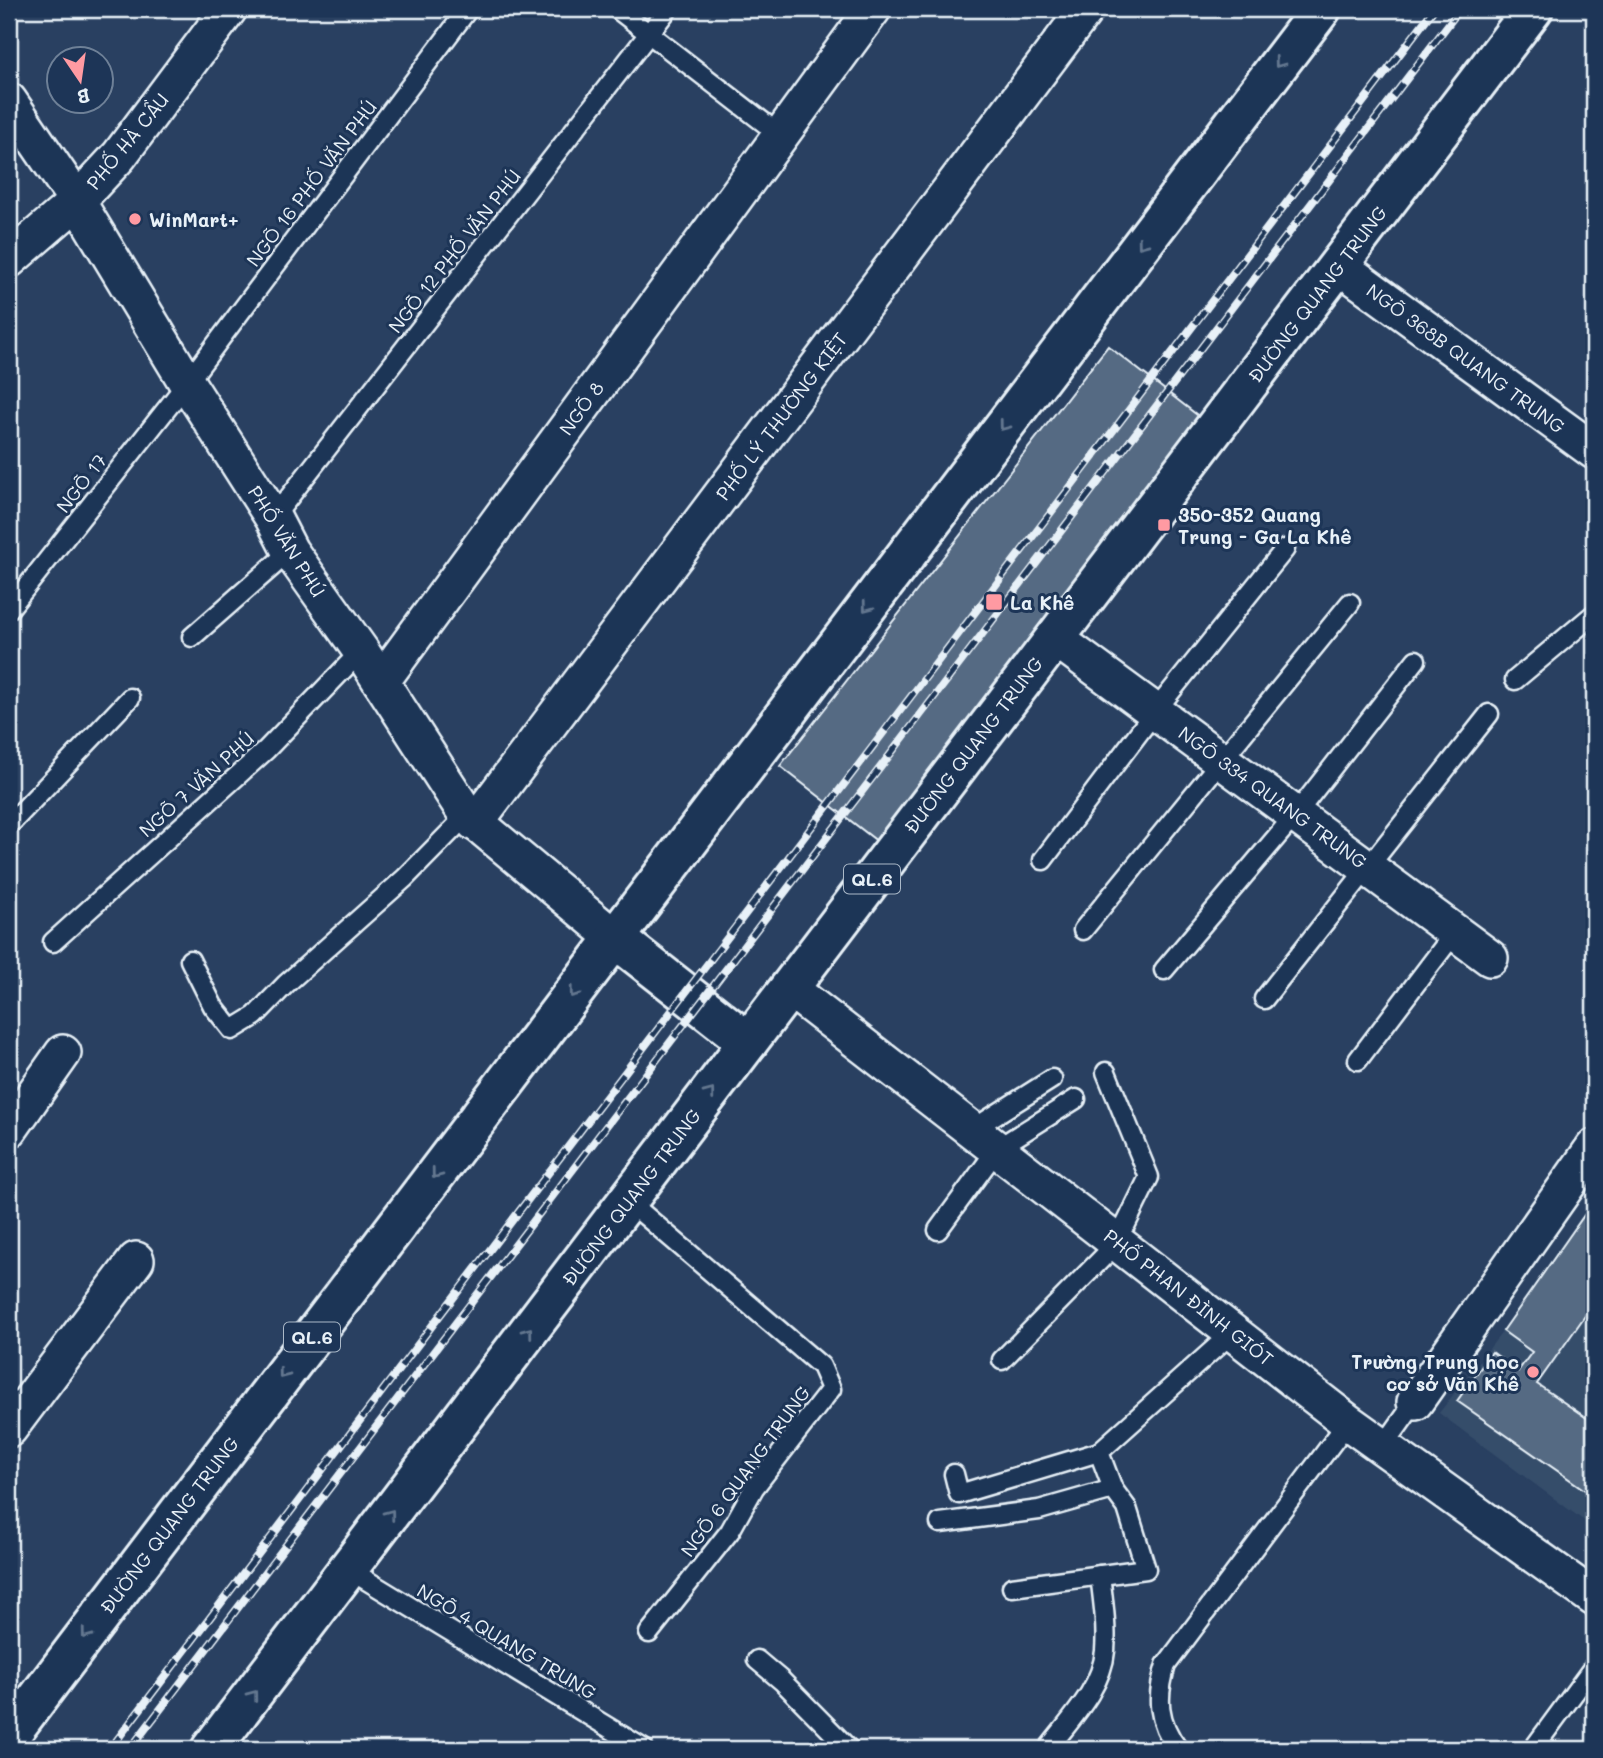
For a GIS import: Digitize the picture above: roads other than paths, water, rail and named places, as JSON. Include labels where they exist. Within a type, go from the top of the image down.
[{"type":"highway","name":"ĐƯỜNG QUANG TRUNG","points":[[17,1740],[615,938],[1321,9]]},
{"type":"highway","name":"ĐƯỜNG QUANG TRUNG","points":[[211,1749],[1533,9]]},
{"type":"highway","points":[[615,938],[748,1042]]},
{"type":"street","name":"PHỐ HÀ CẦU","points":[[9,260],[77,201],[119,156],[229,9]]},
{"type":"street","name":"NGÕ 8","points":[[381,682],[873,9]]},
{"type":"street","name":"PHỐ LÝ THƯỜNG KIỆT","points":[[471,819],[1086,9]]},
{"type":"street","name":"PHỐ VĂN PHÚ","points":[[9,101],[77,201],[187,383],[273,518],[290,551],[361,651],[471,819],[615,938]]},
{"type":"street","name":"NGÕ 368B QUANG TRUNG","points":[[1338,265],[1594,451]]},
{"type":"street","name":"NGÕ 334 QUANG TRUNG","points":[[1055,638],[1490,958]]},
{"type":"street","name":"PHỐ PHAN ĐÌNH GIÓT","points":[[789,988],[1348,1422],[1594,1598]]},
{"type":"street","points":[[9,1130],[63,1054]]},
{"type":"street","points":[[1415,1402],[1594,1147]]},
{"type":"street","points":[[9,1429],[136,1260]]},
{"type":"lane","name":"NGÕ 16 PHỐ VĂN PHÚ","points":[[187,383],[468,9]]},
{"type":"lane","points":[[617,9],[780,135]]},
{"type":"lane","name":"NGÕ 12 PHỐ VĂN PHÚ","points":[[273,518],[668,9]]},
{"type":"lane","name":"NGÕ 17","points":[[9,609],[187,383]]},
{"type":"lane","points":[[1044,860],[1156,710],[1285,549]]},
{"type":"lane","points":[[192,637],[290,551]]},
{"type":"lane","points":[[1083,930],[1350,603]]},
{"type":"lane","points":[[1515,680],[1594,614]]},
{"type":"lane","name":"NGÕ 7 VĂN PHÚ","points":[[53,942],[266,750],[361,651]]},
{"type":"lane","points":[[1164,970],[1296,814],[1416,660]]},
{"type":"lane","points":[[9,816],[13,821],[130,698]]},
{"type":"lane","points":[[1264,999],[1489,714]]},
{"type":"lane","points":[[190,960],[212,1006],[232,1030],[255,1016],[286,984],[471,819]]},
{"type":"lane","points":[[1359,1060],[1455,932]]},
{"type":"lane","points":[[1002,1360],[1116,1240],[1149,1177],[1106,1072]]},
{"type":"lane","points":[[938,1230],[985,1139],[1052,1079]]},
{"type":"lane","points":[[985,1139],[1076,1099]]},
{"type":"lane","name":"NGÕ 6 QUANG TRUNG","points":[[628,1201],[821,1366],[831,1389],[754,1488],[730,1531],[649,1633]]},
{"type":"lane","points":[[954,1474],[960,1494],[1099,1452],[1234,1332]]},
{"type":"lane","points":[[1383,1447],[1415,1402]]},
{"type":"lane","points":[[1178,1749],[1169,1737],[1160,1712],[1159,1688],[1166,1665],[1348,1422]]},
{"type":"lane","points":[[1012,1587],[1146,1569],[1127,1508],[1113,1489],[1099,1452]]},
{"type":"lane","points":[[940,1523],[1039,1510],[1113,1489]]},
{"type":"lane","name":"NGÕ 4 QUANG TRUNG","points":[[348,1569],[644,1749]]},
{"type":"lane","points":[[1048,1749],[1097,1681],[1105,1654],[1106,1620],[1100,1575]]},
{"type":"lane","points":[[757,1660],[782,1681],[849,1749]]},
{"type":"lane","points":[[1532,1749],[1594,1667]]},
{"type":"railway","points":[[110,1749],[1434,9]]},
{"type":"railway","points":[[130,1749],[1460,9]]},
{"type":"place","name":"WinMart+","points":[[135,219]]},
{"type":"place","name":"350-352 Quang Trung - Ga La Khê","points":[[1164,525]]},
{"type":"place","name":"La Khê","points":[[994,602]]},
{"type":"place","name":"Trường Trung học cơ sở Văn Khê","points":[[1533,1372]]}]
